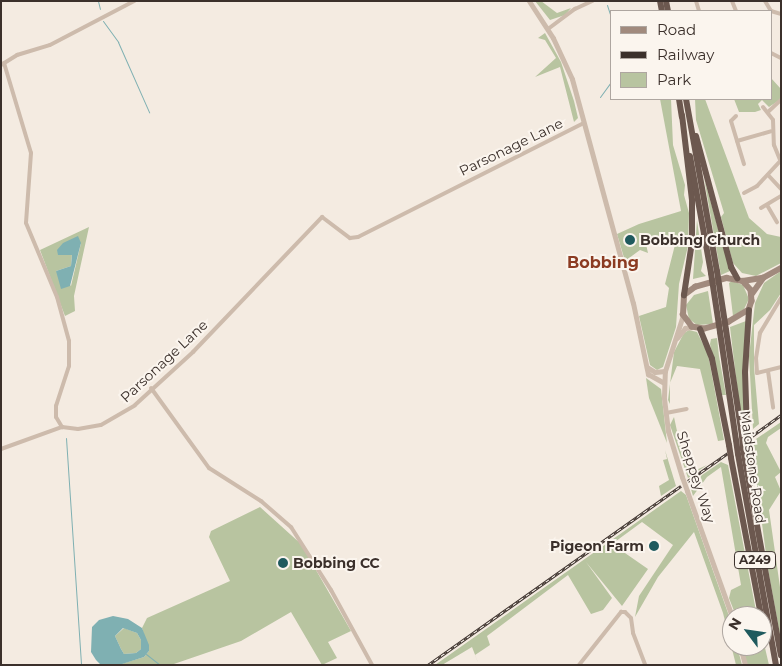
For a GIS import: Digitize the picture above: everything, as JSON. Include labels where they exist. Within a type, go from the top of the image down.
[{"type":"highway","name":"A249","points":[[679,100],[714,272]]},
{"type":"highway","name":"A249","points":[[686,100],[714,272]]},
{"type":"highway","points":[[682,115],[692,208],[691,251],[684,296]]},
{"type":"highway","points":[[689,116],[703,156],[731,267],[740,280]]},
{"type":"highway","name":"Maidstone Road","points":[[714,272],[741,436],[774,665]]},
{"type":"highway","points":[[743,450],[741,436],[749,310]]},
{"type":"highway","points":[[700,329],[712,359],[760,606]]},
{"type":"highway","name":"Maidstone Road","points":[[743,450],[781,656]]},
{"type":"main road","points":[[763,278],[752,294],[749,310],[738,318],[700,329],[692,327],[682,314],[684,296],[702,284],[763,278],[781,268]]},
{"type":"main road","points":[[740,280],[752,294]]},
{"type":"street","points":[[1,449],[62,427],[56,417],[56,406],[68,371],[69,341],[57,297],[26,223],[31,153],[3,64],[17,55],[50,45],[134,1]]},
{"type":"street","points":[[529,1],[548,29],[572,79],[633,304],[647,367],[650,376],[664,383]]},
{"type":"street","points":[[548,29],[575,9],[592,1]]},
{"type":"street","points":[[769,111],[781,100]]},
{"type":"street","points":[[744,193],[768,175],[781,160],[771,131],[773,120],[769,111],[763,107]]},
{"type":"street","points":[[736,116],[728,121],[744,164]]},
{"type":"street","name":"Parsonage Lane","points":[[62,427],[78,429],[101,425],[129,409],[193,352],[322,217],[350,238],[358,237],[584,123]]},
{"type":"street","points":[[737,141],[771,131]]},
{"type":"street","points":[[768,175],[781,189]]},
{"type":"street","points":[[761,208],[781,196]]},
{"type":"street","points":[[767,205],[776,222]]},
{"type":"street","points":[[781,298],[760,333],[757,374],[781,367]]},
{"type":"street","name":"Sheppey Way","points":[[682,314],[664,383],[666,413],[682,478],[728,606]]},
{"type":"street","points":[[674,342],[685,328],[692,327]]},
{"type":"street","points":[[647,367],[655,372],[666,371]]},
{"type":"street","points":[[768,372],[773,408]]},
{"type":"street","points":[[151,388],[209,468],[261,501],[291,527],[331,590],[372,665]]},
{"type":"street","points":[[666,413],[687,409]]},
{"type":"street","points":[[579,665],[621,612],[629,613],[645,665]]},
{"type":"green space","points":[[535,1],[541,1],[557,13],[571,8],[565,15],[550,20]]},
{"type":"green space","points":[[545,33],[561,62],[574,101],[578,118],[574,122],[560,67],[535,77],[556,58],[545,40],[538,38]]},
{"type":"green space","points":[[772,79],[781,89],[781,99],[769,107],[762,100],[772,100]]},
{"type":"green space","points":[[660,100],[671,100],[673,145],[685,185],[684,195],[689,213],[688,246],[679,284],[676,327],[663,367],[657,370],[650,365],[639,316],[666,307],[669,288],[665,284],[677,237],[646,244],[648,253],[640,250],[625,261],[617,234],[639,224],[681,211]]},
{"type":"green space","points":[[695,100],[705,100],[749,218],[767,234],[781,237],[781,263],[756,276],[742,273],[733,263],[721,217],[724,213],[696,120]]},
{"type":"green space","points":[[734,100],[762,100],[758,104],[761,110],[739,112]]},
{"type":"green space","points":[[704,178],[730,271],[721,275]]},
{"type":"green space","points":[[697,220],[703,262],[701,271],[706,276],[693,279]]},
{"type":"green space","points":[[89,227],[74,296],[75,311],[65,316],[40,250]],"holes":[[[81,243],[71,286],[56,271],[71,266],[72,254]]]},
{"type":"green space","points":[[781,271],[781,293],[770,310],[754,325],[754,367],[759,424],[753,429],[749,356],[755,303],[764,283]]},
{"type":"green space","points":[[732,281],[743,285],[749,299],[744,309],[733,316],[729,283]]},
{"type":"green space","points":[[708,291],[713,324],[697,325],[689,319],[686,305],[694,295]]},
{"type":"green space","points":[[746,321],[745,435],[743,436],[730,327]]},
{"type":"green space","points":[[689,330],[697,332],[708,354],[724,440],[718,441],[700,369],[677,366],[670,383],[674,352],[684,333]]},
{"type":"green space","points":[[717,338],[726,395],[722,395],[710,344],[711,339]]},
{"type":"green space","points":[[646,378],[661,389],[667,443],[649,398]]},
{"type":"green space","points":[[670,384],[670,404],[668,400]]},
{"type":"green space","points":[[674,417],[680,445],[692,472],[707,465],[688,478],[670,425]]},
{"type":"green space","points":[[781,422],[781,428],[768,437],[766,443],[781,472],[775,477],[781,491],[769,510],[781,594],[781,640],[768,569],[752,448],[756,439]]},
{"type":"green space","points":[[665,450],[676,486],[661,496],[659,486],[669,480],[663,460],[667,459]]},
{"type":"green space","points":[[721,462],[728,465],[755,606],[732,606],[729,598],[731,590],[741,585],[721,467],[707,477],[693,496],[691,489],[702,475]]},
{"type":"green space","points":[[681,491],[686,495],[726,606],[722,606],[722,610],[694,532],[658,577],[635,617],[639,596],[673,545],[642,522],[612,544],[648,569],[622,606],[586,562],[612,598],[603,610],[591,614],[568,575],[487,636],[490,645],[475,655],[472,647],[442,665],[435,665]]},
{"type":"green space","points":[[260,507],[301,544],[351,631],[328,642],[337,658],[322,665],[291,612],[241,641],[171,665],[118,665],[144,657],[149,651],[142,628],[147,618],[230,581],[209,537],[211,531]]},
{"type":"green space","points":[[124,628],[137,633],[141,640],[141,649],[136,653],[124,654],[121,649],[115,636]]},
{"type":"green space","points":[[734,656],[740,656],[742,665],[736,665]]},
{"type":"green space","points":[[744,656],[767,656],[769,665],[746,665]]},
{"type":"water","points":[[78,236],[81,243],[70,286],[61,289],[56,271],[71,266],[72,255],[58,255],[57,250],[63,243]]},
{"type":"water","points":[[113,616],[128,619],[142,628],[149,645],[149,651],[144,657],[119,665],[101,665],[91,652],[92,627],[99,620]],"holes":[[[123,628],[137,633],[141,640],[141,649],[136,653],[124,654],[115,636]]]},
{"type":"waterway","points":[[98,1],[100,9]]},
{"type":"waterway","points":[[607,5],[610,14]]},
{"type":"waterway","points":[[103,21],[118,42],[149,112]]},
{"type":"waterway","points":[[600,97],[610,83]]},
{"type":"waterway","points":[[66,438],[81,665]]},
{"type":"waterway","points":[[146,654],[160,665]]},
{"type":"railway","points":[[752,436],[781,415]]},
{"type":"railway","points":[[688,481],[728,453]]},
{"type":"railway","points":[[428,665],[681,486]]},
{"type":"place","name":"Bobbing Church","points":[[630,240]]},
{"type":"place","name":"Pigeon Farm","points":[[654,546]]},
{"type":"place","name":"Bobbing CC","points":[[283,563]]},
{"type":"district","name":"Bobbing","points":[[603,263]]}]
